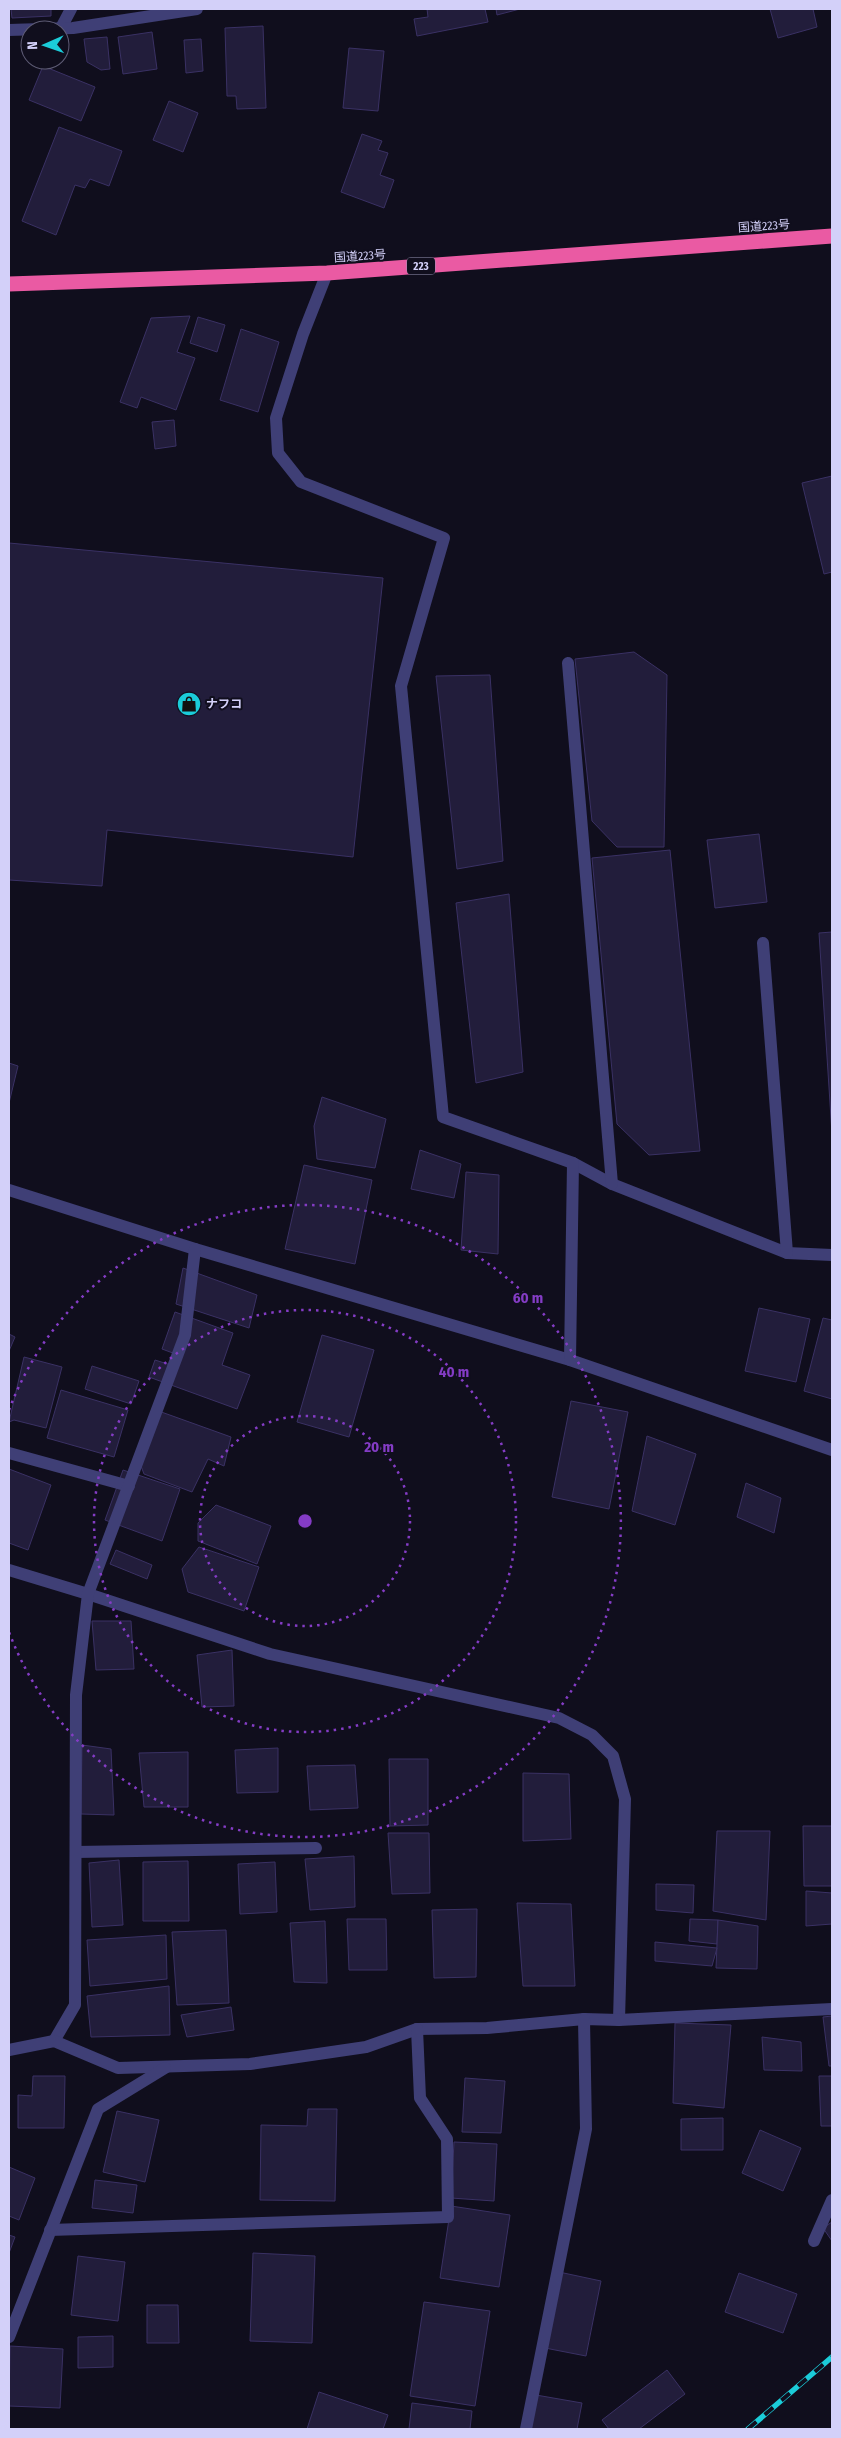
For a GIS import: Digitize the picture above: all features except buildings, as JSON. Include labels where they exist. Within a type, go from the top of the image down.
[{"type":"highway","name":"国道223号","points":[[9,284],[327,273],[832,236]]},
{"type":"street","points":[[70,27],[197,9]]},
{"type":"street","points":[[327,273],[303,334],[276,418],[278,453],[301,482],[444,538],[401,686],[443,1117],[573,1163],[612,1184],[787,1253],[832,1255]]},
{"type":"street","points":[[568,663],[612,1184]]},
{"type":"street","points":[[763,943],[787,1253]]},
{"type":"street","points":[[570,1360],[573,1163]]},
{"type":"street","points":[[9,1190],[195,1249],[570,1360],[832,1450]]},
{"type":"street","points":[[54,2041],[75,2004],[76,1695],[88,1594],[185,1335],[195,1249]]},
{"type":"street","points":[[9,1453],[129,1486]]},
{"type":"street","points":[[9,1570],[270,1654],[559,1718],[592,1735],[613,1756],[625,1799],[619,2020]]},
{"type":"street","points":[[76,1852],[316,1848]]},
{"type":"street","points":[[9,2050],[54,2041],[118,2068],[250,2064],[356,2048],[417,2030],[487,2028],[584,2019],[619,2020],[832,2008]]},
{"type":"street","points":[[526,2429],[586,2129],[584,2019]]},
{"type":"street","points":[[50,2230],[448,2217],[447,2139],[420,2098],[417,2030]]},
{"type":"street","points":[[9,2337],[98,2108],[165,2068]]},
{"type":"street","points":[[814,2241],[832,2200]]},
{"type":"railway","points":[[748,2429],[832,2357]]},
{"type":"place","name":"ナフコ","points":[[189,704]]}]
